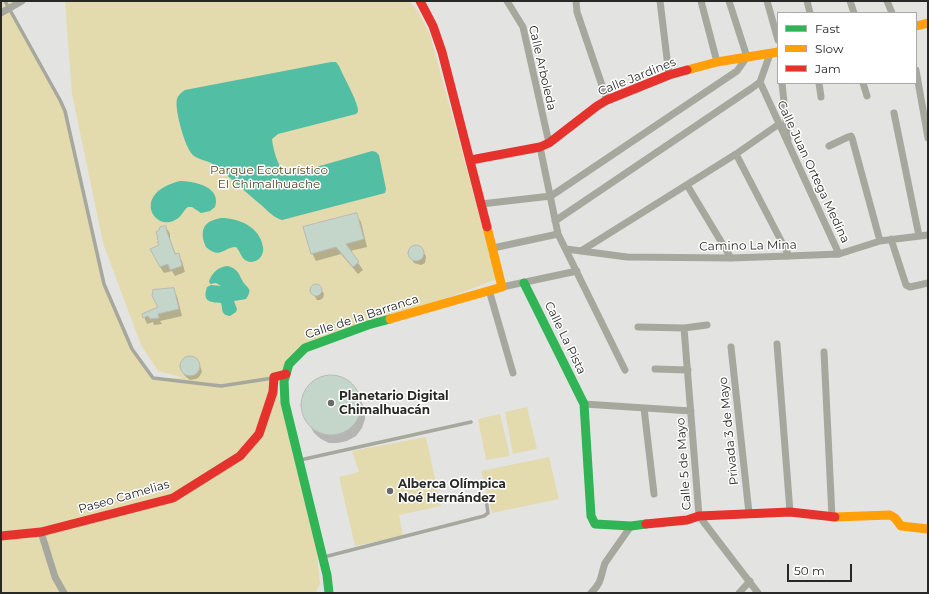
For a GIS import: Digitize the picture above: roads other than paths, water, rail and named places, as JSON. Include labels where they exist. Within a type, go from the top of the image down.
[{"type":"main road","points":[[420,1],[436,32],[471,160],[502,287]]},
{"type":"main road","points":[[917,26],[928,23]]},
{"type":"main road","name":"Calle Jardines","points":[[471,160],[544,145],[607,100],[669,75],[717,62],[747,56],[774,53]]},
{"type":"main road","name":"Calle La Pista","points":[[524,283],[584,404]]},
{"type":"main road","name":"Calle de la Barranca","points":[[329,593],[327,575],[285,403],[284,381],[289,364],[305,348],[368,325],[502,287]]},
{"type":"main road","points":[[274,378],[286,374]]},
{"type":"main road","name":"Paseo Camelias","points":[[1,536],[41,532],[173,498],[240,456],[260,434],[273,392],[274,378]]},
{"type":"main road","points":[[584,404],[591,516],[593,521],[598,525],[631,526],[687,520],[699,516],[790,512],[832,517],[890,515],[895,518],[901,526],[928,529]]},
{"type":"street","points":[[1,13],[22,1]]},
{"type":"street","name":"Calle Arboleda","points":[[507,1],[523,27],[558,234],[625,370]]},
{"type":"street","points":[[576,1],[577,12],[607,100]]},
{"type":"street","points":[[660,1],[669,75]]},
{"type":"street","points":[[701,1],[717,62]]},
{"type":"street","points":[[481,204],[551,196],[737,71],[747,56],[729,1]]},
{"type":"street","points":[[767,1],[777,36]]},
{"type":"street","points":[[807,1],[810,12]]},
{"type":"street","points":[[850,1],[854,12]]},
{"type":"street","points":[[887,1],[892,12]]},
{"type":"street","points":[[555,221],[760,82],[774,53]]},
{"type":"street","points":[[917,76],[928,138]]},
{"type":"street","name":"Calle Juan Ortega Medina","points":[[760,82],[839,254]]},
{"type":"street","points":[[782,84],[789,144]]},
{"type":"street","points":[[819,84],[822,97]]},
{"type":"street","points":[[863,84],[867,96]]},
{"type":"street","points":[[894,113],[920,236]]},
{"type":"street","points":[[581,251],[736,154],[779,124]]},
{"type":"street","points":[[829,146],[845,137],[851,136],[880,240]]},
{"type":"street","points":[[736,154],[789,256]]},
{"type":"street","points":[[687,185],[731,258]]},
{"type":"street","points":[[493,248],[558,234]]},
{"type":"street","name":"Camino La Mina","points":[[566,249],[626,257],[731,258],[789,256],[839,254],[880,240],[928,235]]},
{"type":"street","points":[[891,239],[904,283],[907,286],[928,283]]},
{"type":"street","points":[[502,287],[577,271]]},
{"type":"street","points":[[489,290],[514,373]]},
{"type":"street","points":[[638,327],[684,328],[707,325]]},
{"type":"street","name":"Calle 5 de Mayo","points":[[684,328],[692,411],[699,516]]},
{"type":"street","points":[[777,344],[790,512]]},
{"type":"street","name":"Privada 3 de Mayo","points":[[731,347],[749,513]]},
{"type":"street","points":[[824,352],[832,517]]},
{"type":"street","points":[[655,369],[688,370]]},
{"type":"street","points":[[584,404],[692,411]]},
{"type":"street","points":[[644,408],[654,494]]},
{"type":"street","points":[[699,516],[758,593]]},
{"type":"street","points":[[591,593],[598,587],[603,575],[605,563],[631,526]]},
{"type":"street","points":[[41,532],[55,577],[64,593]]},
{"type":"street","points":[[739,593],[750,581]]},
{"type":"lane","points":[[5,1],[65,111],[104,284],[136,355],[154,378],[221,386],[274,378]]},
{"type":"lane","points":[[298,460],[471,422]]},
{"type":"lane","points":[[323,558],[484,516],[488,513],[486,499]]},
{"type":"place","name":"Planetario Digital Chimalhuacán","points":[[331,403]]},
{"type":"place","name":"Alberca Olímpica Noé Hernández","points":[[390,491]]},
{"type":"park label","name":"Parque Ecoturístico El Chimalhuache","points":[[269,177]]}]
